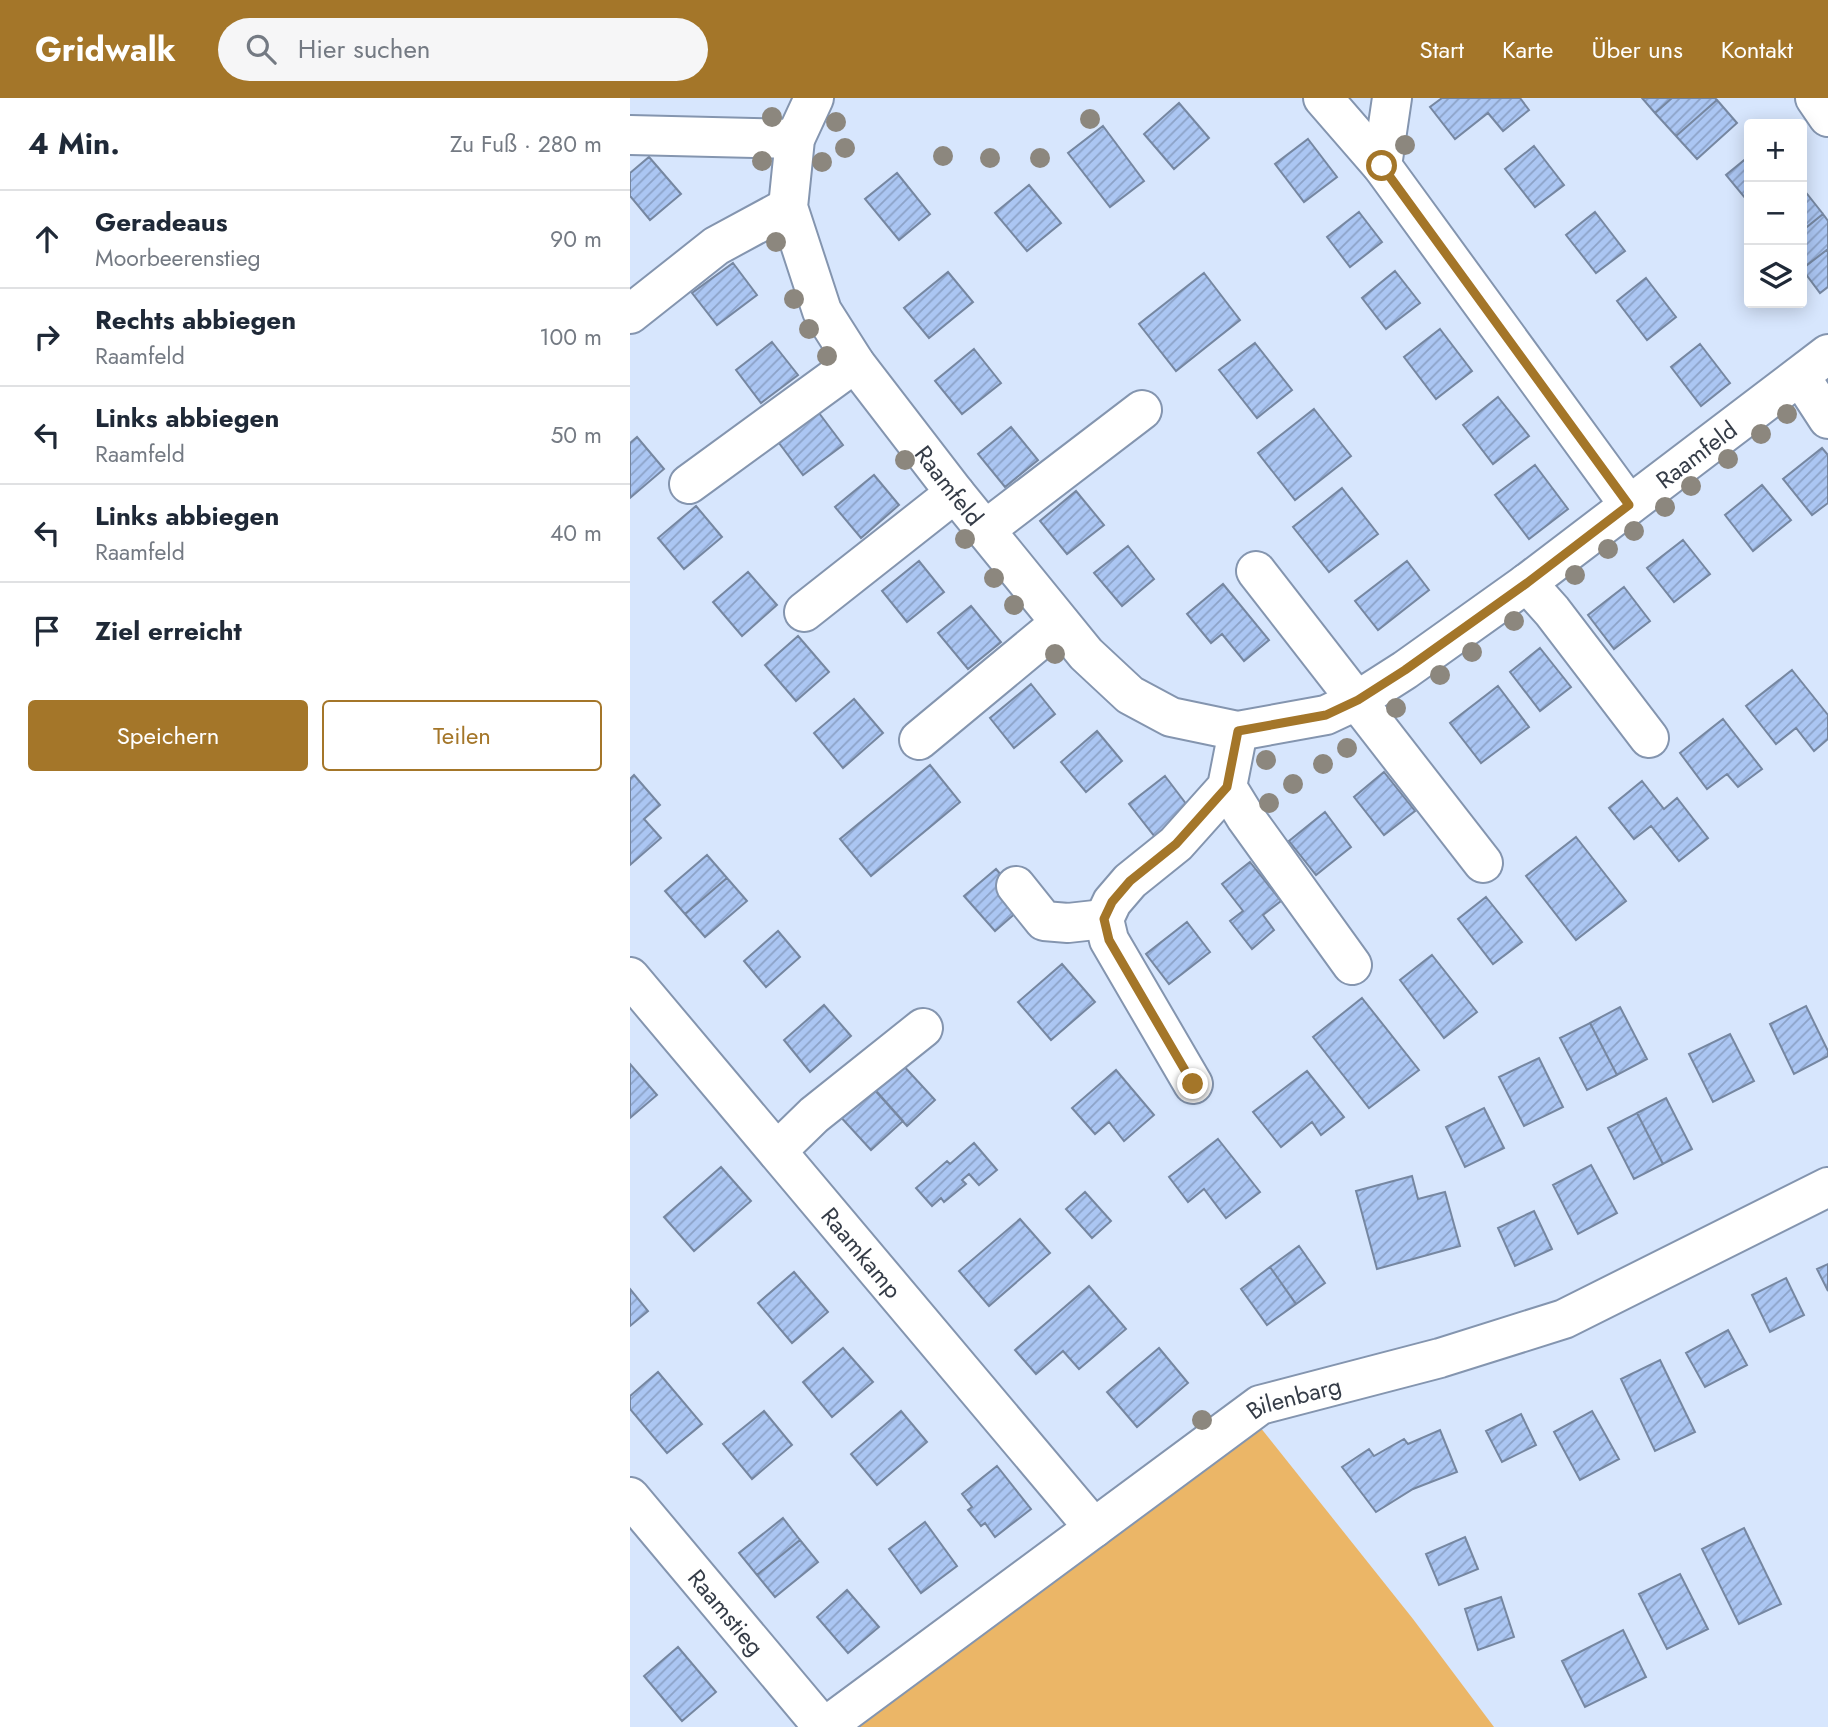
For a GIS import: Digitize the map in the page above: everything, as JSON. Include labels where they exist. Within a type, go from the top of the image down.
[{"type":"street","name":"Raamfeld","points":[[814,98],[795,139],[788,208],[822,311],[855,363],[956,494],[1086,654],[1129,695],[1171,717],[1238,731],[1326,715],[1358,700],[1405,670],[1518,589],[1814,365]]},
{"type":"street","points":[[1323,98],[1382,166],[1629,505]]},
{"type":"street","points":[[1382,166],[1392,98]]},
{"type":"street","points":[[1815,98],[1828,117]]},
{"type":"street","points":[[630,135],[795,139]]},
{"type":"street","points":[[630,314],[716,246],[788,208]]},
{"type":"street","points":[[689,484],[855,363]]},
{"type":"street","points":[[1814,365],[1828,419]]},
{"type":"street","points":[[985,530],[1142,410]]},
{"type":"street","points":[[804,612],[956,494]]},
{"type":"street","points":[[1255,572],[1358,700],[1483,863]]},
{"type":"street","points":[[1518,589],[1559,649]]},
{"type":"street","points":[[1518,589],[1552,611],[1649,738]]},
{"type":"street","points":[[919,740],[1060,623]]},
{"type":"street","points":[[1193,1084],[1109,940],[1104,919],[1112,902],[1130,881],[1176,844],[1227,787],[1238,731]]},
{"type":"street","points":[[1227,787],[1246,818],[1352,965]]},
{"type":"street","points":[[1016,886],[1044,920],[1068,923],[1104,919]]},
{"type":"street","name":"Raamkamp","points":[[630,977],[1094,1528]]},
{"type":"street","points":[[777,1151],[833,1100],[923,1028]]},
{"type":"street","name":"Bilenbarg","points":[[824,1727],[1264,1403],[1440,1358],[1564,1319],[1828,1186]]},
{"type":"street","name":"Raamstieg","points":[[630,1497],[824,1727]]},
{"type":"shaded area","points":[[1260,1427],[1413,1619],[1494,1727],[854,1727]]},
{"type":"building","points":[[1442,98],[1520,98],[1529,110],[1503,131],[1488,113],[1455,139],[1430,107]]},
{"type":"building","points":[[1642,98],[1672,98],[1655,113]]},
{"type":"building","points":[[1672,98],[1717,100],[1676,136],[1655,113]]},
{"type":"building","points":[[1717,100],[1737,123],[1697,159],[1676,136]]},
{"type":"building","points":[[1179,103],[1209,138],[1174,169],[1144,134]]},
{"type":"building","points":[[1103,126],[1144,181],[1110,207],[1068,153]]},
{"type":"building","points":[[1308,139],[1337,177],[1304,202],[1275,164]]},
{"type":"building","points":[[1534,146],[1564,185],[1535,207],[1505,169]]},
{"type":"building","points":[[649,157],[681,194],[650,220],[630,196],[630,173]]},
{"type":"building","points":[[1744,160],[1744,197],[1726,175]]},
{"type":"building","points":[[897,173],[930,214],[899,240],[865,199]]},
{"type":"building","points":[[1029,185],[1061,223],[1027,251],[995,213]]},
{"type":"building","points":[[1807,194],[1823,214],[1807,227]]},
{"type":"building","points":[[1359,212],[1382,242],[1350,267],[1327,237]]},
{"type":"building","points":[[1595,212],[1625,251],[1596,273],[1566,235]]},
{"type":"building","points":[[1823,214],[1828,221],[1828,249],[1807,265],[1807,245],[1807,227]]},
{"type":"building","points":[[1828,249],[1828,287],[1820,293],[1807,276],[1807,265]]},
{"type":"building","points":[[733,263],[757,295],[717,325],[692,293]]},
{"type":"building","points":[[1395,271],[1420,303],[1386,329],[1362,298]]},
{"type":"building","points":[[948,272],[973,302],[929,338],[904,308]]},
{"type":"building","points":[[1204,273],[1240,320],[1176,371],[1139,324]]},
{"type":"building","points":[[1646,278],[1676,317],[1647,340],[1617,301]]},
{"type":"building","points":[[1440,329],[1472,371],[1436,399],[1404,357]]},
{"type":"building","points":[[772,342],[798,375],[761,403],[736,370]]},
{"type":"building","points":[[1255,343],[1292,390],[1257,418],[1219,370]]},
{"type":"building","points":[[1700,344],[1730,383],[1701,406],[1671,367]]},
{"type":"building","points":[[974,349],[1001,383],[962,414],[935,381]]},
{"type":"building","points":[[1498,397],[1529,436],[1493,464],[1463,425]]},
{"type":"building","points":[[1314,409],[1351,456],[1295,500],[1258,453]]},
{"type":"building","points":[[819,413],[843,445],[803,475],[779,443]]},
{"type":"building","points":[[1011,427],[1038,460],[1005,487],[978,454]]},
{"type":"building","points":[[637,437],[664,469],[630,498],[630,443]]},
{"type":"building","points":[[1822,448],[1828,455],[1828,503],[1812,515],[1783,479]]},
{"type":"building","points":[[1535,465],[1568,509],[1529,539],[1495,495]]},
{"type":"building","points":[[874,475],[899,505],[861,538],[835,507]]},
{"type":"building","points":[[1762,485],[1791,520],[1753,551],[1725,515]]},
{"type":"building","points":[[1342,488],[1378,534],[1329,572],[1293,527]]},
{"type":"building","points":[[1076,491],[1104,525],[1067,554],[1040,521]]},
{"type":"building","points":[[696,506],[722,537],[684,569],[658,538]]},
{"type":"building","points":[[1683,540],[1710,574],[1674,602],[1647,568]]},
{"type":"building","points":[[1128,546],[1154,579],[1122,606],[1094,573]]},
{"type":"building","points":[[919,561],[944,592],[907,622],[882,591]]},
{"type":"building","points":[[1407,561],[1429,590],[1378,630],[1355,601]]},
{"type":"building","points":[[748,572],[777,605],[742,636],[713,602]]},
{"type":"building","points":[[1223,584],[1269,640],[1244,661],[1222,634],[1211,643],[1187,614]]},
{"type":"building","points":[[1624,587],[1650,621],[1614,649],[1588,615]]},
{"type":"building","points":[[971,606],[1001,642],[968,669],[938,633]]},
{"type":"building","points":[[798,636],[829,672],[796,701],[765,665]]},
{"type":"building","points":[[1540,648],[1571,687],[1540,711],[1510,672]]},
{"type":"building","points":[[1792,670],[1828,715],[1828,739],[1814,751],[1796,728],[1776,744],[1746,706]]},
{"type":"building","points":[[1031,684],[1055,714],[1014,748],[990,718]]},
{"type":"building","points":[[1498,686],[1529,727],[1481,763],[1450,723]]},
{"type":"building","points":[[854,699],[883,733],[843,768],[814,733]]},
{"type":"building","points":[[1723,719],[1762,769],[1738,787],[1727,774],[1707,789],[1680,753]]},
{"type":"building","points":[[1097,731],[1122,761],[1086,792],[1061,762]]},
{"type":"building","points":[[930,765],[960,802],[871,876],[840,839]]},
{"type":"building","points":[[1384,772],[1415,811],[1384,835],[1354,797]]},
{"type":"building","points":[[634,775],[660,805],[644,819],[661,838],[630,865],[630,779]]},
{"type":"building","points":[[1165,776],[1190,809],[1155,837],[1129,804]]},
{"type":"building","points":[[1642,781],[1664,809],[1677,798],[1708,838],[1679,861],[1651,826],[1634,839],[1609,808]]},
{"type":"building","points":[[1325,812],[1351,847],[1316,875],[1289,841]]},
{"type":"building","points":[[1576,837],[1626,901],[1576,940],[1526,876]]},
{"type":"building","points":[[707,855],[727,878],[685,914],[665,891]]},
{"type":"building","points":[[1250,862],[1281,901],[1263,915],[1274,930],[1252,949],[1230,921],[1243,911],[1222,884]]},
{"type":"building","points":[[996,869],[1026,904],[995,931],[964,896]]},
{"type":"building","points":[[727,878],[747,901],[705,937],[685,914]]},
{"type":"building","points":[[1486,897],[1522,942],[1493,964],[1458,919]]},
{"type":"building","points":[[1187,922],[1210,952],[1169,984],[1146,954]]},
{"type":"building","points":[[778,931],[800,957],[766,987],[744,961]]},
{"type":"building","points":[[1432,955],[1477,1012],[1444,1038],[1400,980]]},
{"type":"building","points":[[1062,964],[1095,1002],[1051,1040],[1018,1002]]},
{"type":"building","points":[[1362,998],[1419,1070],[1369,1108],[1313,1037]]},
{"type":"building","points":[[824,1005],[851,1036],[810,1072],[784,1040]]},
{"type":"building","points":[[1806,1006],[1828,1056],[1794,1074],[1770,1024]]},
{"type":"building","points":[[1620,1007],[1647,1059],[1617,1075],[1590,1023]]},
{"type":"building","points":[[1590,1023],[1617,1075],[1587,1090],[1560,1038]]},
{"type":"building","points":[[1730,1034],[1754,1081],[1713,1102],[1689,1054]]},
{"type":"building","points":[[1539,1058],[1563,1107],[1524,1126],[1499,1077]]},
{"type":"building","points":[[900,1062],[935,1100],[907,1126],[872,1087]]},
{"type":"building","points":[[630,1064],[657,1095],[630,1118]]},
{"type":"building","points":[[1116,1070],[1154,1115],[1124,1141],[1109,1122],[1095,1134],[1072,1108]]},
{"type":"building","points":[[1307,1071],[1344,1117],[1321,1135],[1312,1122],[1281,1147],[1253,1112]]},
{"type":"building","points":[[869,1083],[903,1121],[871,1150],[837,1113]]},
{"type":"building","points":[[1666,1098],[1692,1149],[1663,1164],[1637,1113]]},
{"type":"building","points":[[1484,1108],[1504,1148],[1465,1167],[1446,1127]]},
{"type":"building","points":[[1637,1113],[1663,1164],[1634,1179],[1608,1128]]},
{"type":"building","points":[[1218,1139],[1260,1192],[1226,1218],[1204,1189],[1188,1202],[1169,1177]]},
{"type":"building","points":[[974,1143],[997,1170],[979,1185],[969,1174],[962,1180],[966,1184],[944,1202],[941,1198],[932,1206],[916,1188],[947,1161],[950,1164]]},
{"type":"building","points":[[1591,1165],[1617,1213],[1578,1234],[1553,1185]]},
{"type":"building","points":[[721,1167],[751,1201],[694,1251],[664,1217]]},
{"type":"building","points":[[1412,1176],[1418,1199],[1445,1192],[1460,1246],[1377,1269],[1356,1191]]},
{"type":"building","points":[[1085,1192],[1111,1221],[1092,1238],[1066,1209]]},
{"type":"building","points":[[1534,1211],[1552,1249],[1515,1266],[1498,1228]]},
{"type":"building","points":[[1020,1219],[1050,1253],[989,1306],[959,1271]]},
{"type":"building","points":[[1299,1246],[1325,1283],[1296,1304],[1270,1267]]},
{"type":"building","points":[[1828,1264],[1828,1291],[1817,1269]]},
{"type":"building","points":[[1270,1267],[1296,1304],[1267,1325],[1241,1289]]},
{"type":"building","points":[[794,1272],[828,1312],[792,1343],[758,1303]]},
{"type":"building","points":[[1786,1278],[1804,1315],[1770,1332],[1752,1295]]},
{"type":"building","points":[[1089,1286],[1126,1329],[1079,1369],[1063,1351],[1036,1374],[1015,1350]]},
{"type":"building","points":[[630,1289],[648,1311],[630,1326]]},
{"type":"building","points":[[1728,1330],[1747,1365],[1705,1387],[1686,1353]]},
{"type":"building","points":[[843,1348],[873,1382],[832,1417],[803,1382]]},
{"type":"building","points":[[1159,1348],[1188,1383],[1137,1427],[1107,1392]]},
{"type":"building","points":[[1660,1360],[1695,1432],[1655,1451],[1621,1379]]},
{"type":"building","points":[[658,1372],[702,1424],[667,1453],[630,1409],[630,1396]]},
{"type":"building","points":[[764,1411],[792,1445],[752,1479],[723,1444]]},
{"type":"building","points":[[901,1411],[927,1442],[877,1485],[851,1454]]},
{"type":"building","points":[[1592,1411],[1619,1459],[1580,1480],[1554,1432]]},
{"type":"building","points":[[1521,1414],[1536,1445],[1502,1462],[1486,1431]]},
{"type":"building","points":[[1440,1430],[1457,1472],[1413,1489],[1376,1512],[1342,1467],[1369,1449],[1374,1456],[1404,1439],[1408,1444]]},
{"type":"building","points":[[997,1466],[1031,1509],[995,1537],[985,1523],[981,1526],[968,1510],[972,1507],[962,1494]]},
{"type":"building","points":[[783,1518],[800,1540],[757,1575],[739,1553]]},
{"type":"building","points":[[925,1522],[957,1566],[921,1593],[889,1549]]},
{"type":"building","points":[[1744,1528],[1781,1604],[1739,1624],[1702,1549]]},
{"type":"building","points":[[1465,1537],[1478,1569],[1439,1585],[1426,1554]]},
{"type":"building","points":[[800,1540],[818,1562],[775,1597],[757,1575]]},
{"type":"building","points":[[1680,1574],[1708,1629],[1667,1649],[1639,1594]]},
{"type":"building","points":[[847,1590],[879,1627],[848,1653],[817,1617]]},
{"type":"building","points":[[1501,1597],[1514,1637],[1478,1650],[1465,1609]]},
{"type":"building","points":[[1623,1630],[1646,1677],[1585,1707],[1562,1661]]},
{"type":"building","points":[[678,1647],[716,1692],[682,1721],[644,1676]]},
{"type":"route","points":[[1193,1084],[1109,940],[1104,919],[1112,902],[1130,881],[1176,844],[1227,787],[1238,731],[1326,715],[1358,700],[1527,583],[1629,505],[1382,166]]}]
